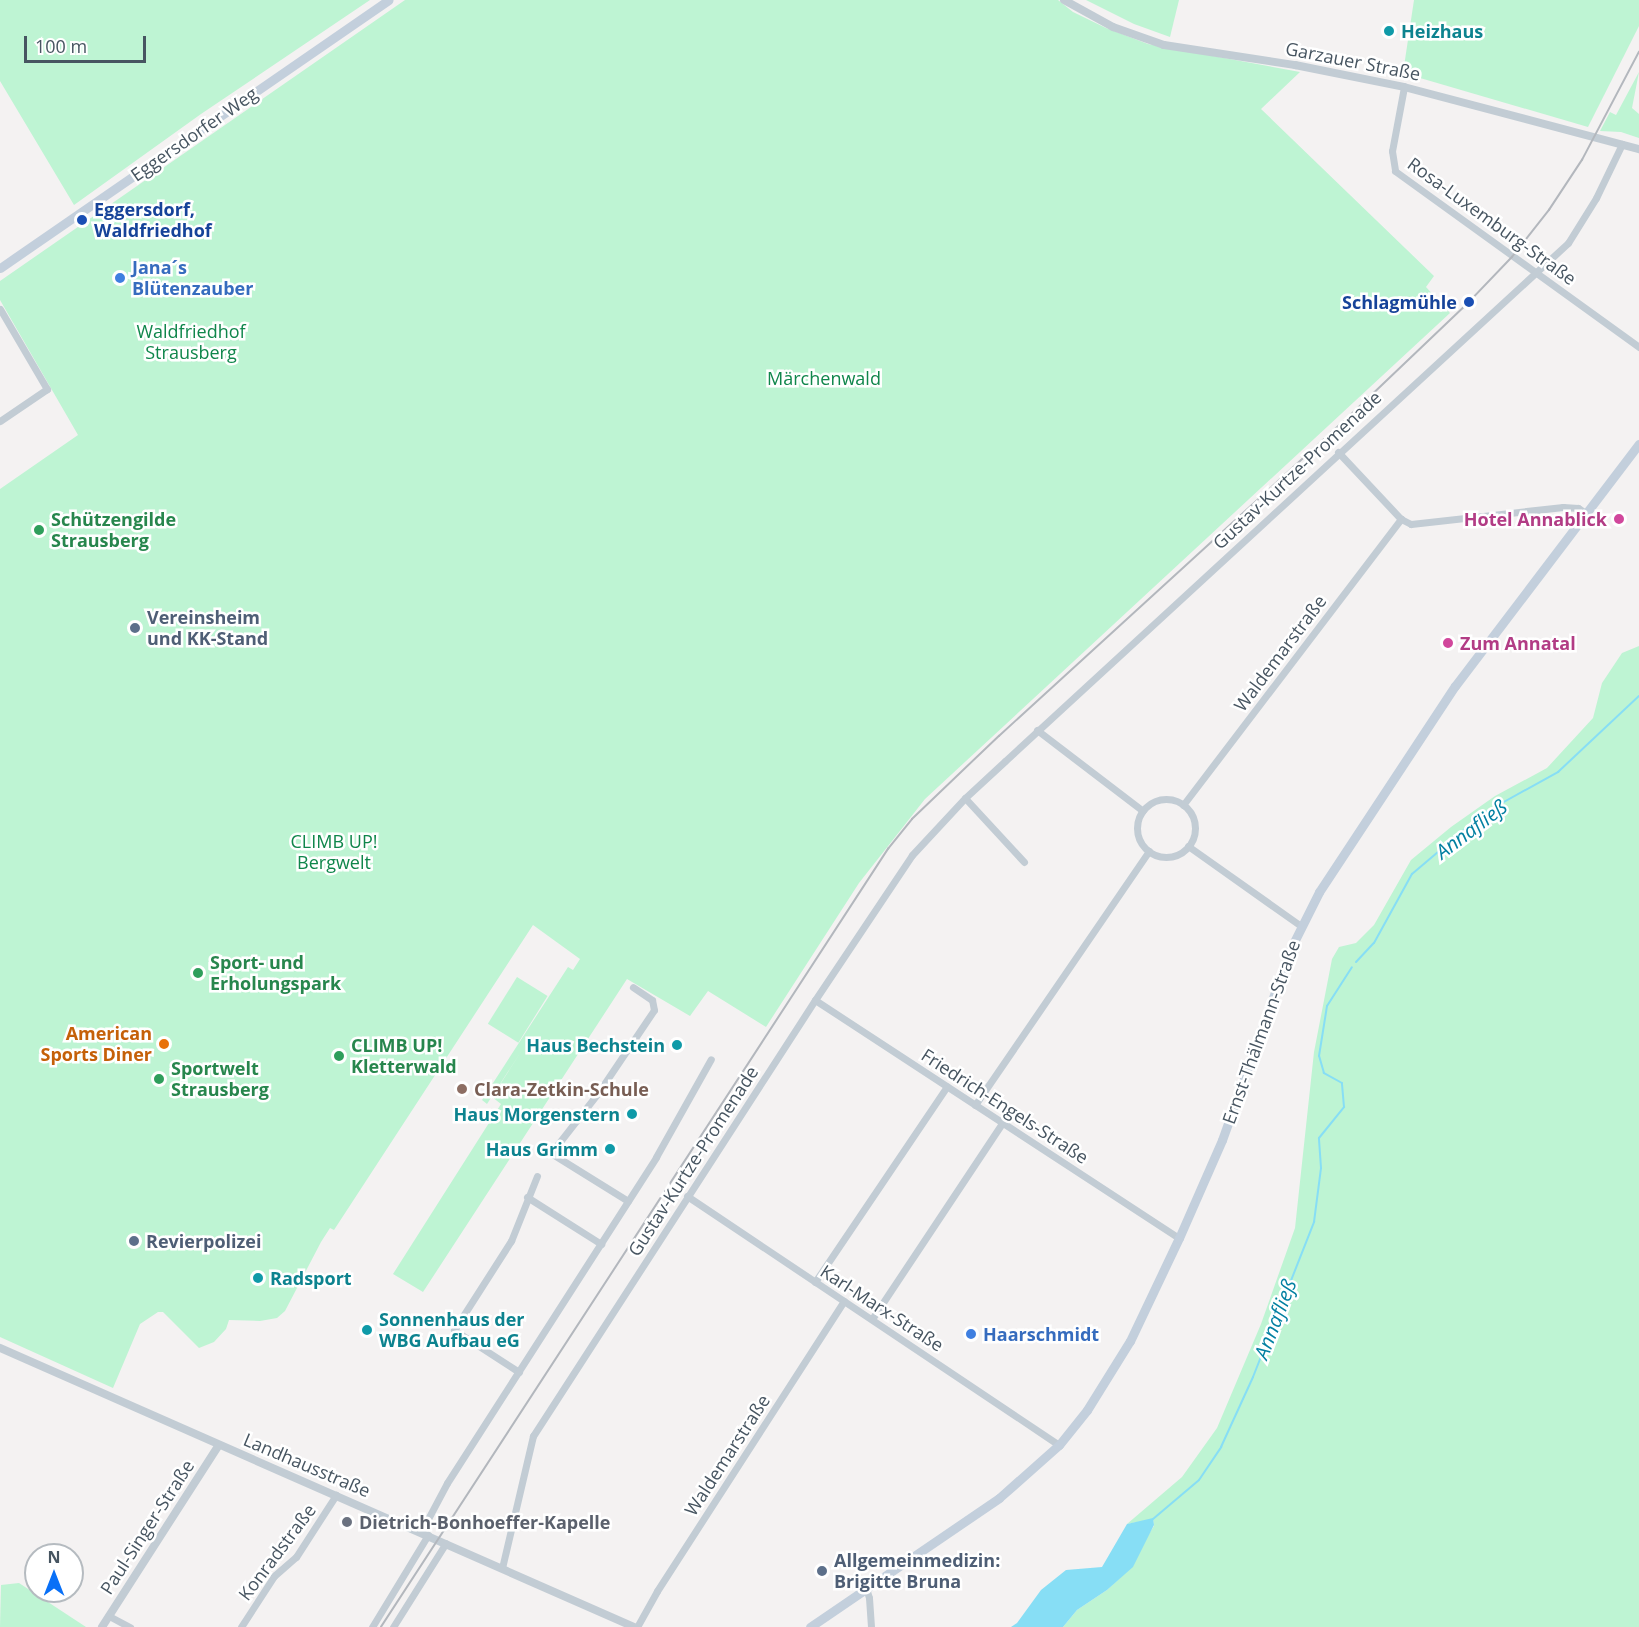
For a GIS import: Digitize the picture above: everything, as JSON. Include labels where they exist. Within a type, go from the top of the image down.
[{"type":"main road","name":"Eggersdorfer Weg","points":[[0,268],[388,0]]},
{"type":"main road","name":"Ernst-Thälmann-Straße","points":[[810,1627],[999,1498],[1059,1445],[1087,1410],[1122,1354],[1179,1238],[1222,1140],[1275,990],[1301,926],[1319,892],[1455,686],[1639,444]]},
{"type":"street","name":"Garzauer Straße","points":[[1064,0],[1113,27],[1164,45],[1294,65],[1404,87],[1639,149]]},
{"type":"street","name":"Rosa-Luxemburg-Straße","points":[[1404,87],[1392,151],[1395,171],[1639,347]]},
{"type":"street","name":"Gustav-Kurtze-Promenade","points":[[502,1568],[530,1441],[687,1196],[912,855],[965,798],[1037,730],[1568,243],[1596,198],[1622,144]]},
{"type":"street","points":[[0,309],[47,389],[0,422]]},
{"type":"street","points":[[1338,452],[1401,519],[1416,524],[1563,507],[1578,508],[1587,514]]},
{"type":"street","name":"Waldemarstraße","points":[[1183,805],[1401,519]]},
{"type":"street","points":[[1037,730],[1143,811]]},
{"type":"street","points":[[965,798],[1024,862]]},
{"type":"street","points":[[1165,799],[1183,805],[1194,820],[1193,838],[1188,846],[1182,852],[1165,857],[1149,851],[1138,834],[1138,822],[1143,811],[1156,801],[1165,799]]},
{"type":"street","points":[[1188,846],[1301,926]]},
{"type":"street","points":[[975,1105],[1149,851]]},
{"type":"street","name":"Gustav-Kurtze-Promenade","points":[[628,1201],[551,1153],[598,1093],[654,1010],[652,1000],[633,987]]},
{"type":"street","name":"Friedrich-Engels-Straße","points":[[815,1000],[1179,1238]]},
{"type":"street","name":"Gustav-Kurtze-Promenade","points":[[372,1627],[424,1534],[447,1483],[657,1157],[711,1059]]},
{"type":"street","points":[[815,1282],[947,1086]]},
{"type":"street","points":[[872,1319],[1002,1123]]},
{"type":"street","points":[[519,1372],[454,1330],[511,1241],[537,1176]]},
{"type":"street","name":"Karl-Marx-Straße","points":[[687,1196],[1059,1445]]},
{"type":"street","name":"Gustav-Kurtze-Promenade","points":[[528,1197],[601,1244]]},
{"type":"street","name":"Waldemarstraße","points":[[636,1627],[844,1301]]},
{"type":"street","name":"Landhausstraße","points":[[0,1348],[636,1627]]},
{"type":"street","name":"Paul-Singer-Straße","points":[[102,1627],[219,1445]]},
{"type":"street","name":"Konradstraße","points":[[241,1627],[273,1576],[296,1557],[336,1495]]},
{"type":"street","points":[[393,1627],[446,1544]]},
{"type":"street","points":[[866,1588],[871,1627]]},
{"type":"street","points":[[109,1616],[130,1627]]},
{"type":"green space","points":[[0,0],[370,0],[201,114],[74,205],[0,81]]},
{"type":"green space","name":"Märchenwald","points":[[405,0],[1058,0],[1073,12],[1148,44],[1300,72],[1261,109],[1434,276],[1426,287],[1450,313],[925,799],[859,883],[766,1027],[708,991],[690,1016],[627,979],[423,1292],[393,1274],[501,1104],[492,1097],[524,1047],[487,1104],[482,1100],[568,967],[573,970],[580,959],[533,925],[334,1230],[330,1228],[321,1242],[285,1311],[277,1318],[260,1321],[229,1320],[226,1329],[214,1342],[199,1348],[163,1312],[158,1312],[140,1324],[113,1388],[0,1337],[0,489],[78,435],[0,300],[0,281]]},
{"type":"green space","points":[[1086,0],[1179,0],[1170,37],[1134,24]]},
{"type":"green space","points":[[1414,0],[1639,0],[1639,26],[1588,127],[1403,73]]},
{"type":"green space","points":[[1639,72],[1632,108],[1639,114],[1639,138],[1621,132],[1600,131],[1610,112],[1616,115]]},
{"type":"green space","points":[[1639,646],[1639,1627],[1063,1627],[1077,1610],[1107,1590],[1133,1566],[1140,1548],[1154,1526],[1153,1519],[1127,1524],[1182,1477],[1217,1428],[1261,1324],[1295,1228],[1314,1052],[1332,959],[1339,947],[1356,943],[1374,925],[1411,860],[1451,827],[1495,796],[1547,768],[1593,718],[1602,683],[1622,653]]},
{"type":"green space","points":[[517,977],[548,996],[518,1043],[488,1024]]},
{"type":"green space","points":[[19,1583],[24,1586],[24,1603],[49,1603],[86,1627],[0,1627],[1,1585]]},
{"type":"water","points":[[1153,1518],[1154,1525],[1133,1567],[1107,1590],[1077,1610],[1063,1627],[1011,1627],[1017,1623],[1041,1590],[1066,1570],[1102,1567],[1127,1524]]},
{"type":"waterway","name":"Annafließ","points":[[1356,962],[1374,943],[1412,874],[1484,813],[1558,772],[1639,696]]},
{"type":"waterway","name":"Annafließ","points":[[1153,1519],[1199,1480],[1221,1447],[1253,1377],[1314,1222],[1321,1168],[1319,1138],[1344,1107],[1342,1083],[1324,1073],[1319,1056],[1327,1006],[1352,967]]},
{"type":"tram line","points":[[381,1627],[888,849],[912,819],[999,736],[1340,425],[1469,302],[1512,257],[1549,210],[1582,160],[1639,52]]},
{"type":"place","name":"Heizhaus","points":[[1389,31]]},
{"type":"place","name":"Eggersdorf, Waldfriedhof","points":[[82,220]]},
{"type":"place","name":"Jana´s Blütenzauber","points":[[120,278]]},
{"type":"place","name":"Schlagmühle","points":[[1469,302]]},
{"type":"place","name":"Hotel Annablick","points":[[1619,519]]},
{"type":"place","name":"Schützengilde Strausberg","points":[[39,530]]},
{"type":"place","name":"Vereinsheim und KK-Stand","points":[[135,628]]},
{"type":"place","name":"Zum Annatal","points":[[1448,643]]},
{"type":"place","name":"Sport- und Erholungspark","points":[[198,973]]},
{"type":"place","name":"American Sports Diner","points":[[164,1044]]},
{"type":"place","name":"Haus Bechstein","points":[[677,1045]]},
{"type":"place","name":"CLIMB UP! Kletterwald","points":[[339,1056]]},
{"type":"place","name":"Sportwelt Strausberg","points":[[159,1079]]},
{"type":"place","name":"Clara-Zetkin-Schule","points":[[462,1089]]},
{"type":"place","name":"Haus Morgenstern","points":[[632,1114]]},
{"type":"place","name":"Haus Grimm","points":[[610,1149]]},
{"type":"place","name":"Revierpolizei","points":[[134,1241]]},
{"type":"place","name":"Radsport","points":[[258,1278]]},
{"type":"place","name":"Sonnenhaus der WBG Aufbau eG","points":[[367,1330]]},
{"type":"place","name":"Haarschmidt","points":[[971,1334]]},
{"type":"place","name":"Dietrich-Bonhoeffer-Kapelle","points":[[347,1522]]},
{"type":"place","name":"Allgemeinmedizin: Brigitte Bruna","points":[[822,1571]]},
{"type":"park label","name":"Waldfriedhof Strausberg","points":[[191,342]]},
{"type":"park label","name":"CLIMB UP! Bergwelt","points":[[334,852]]}]
